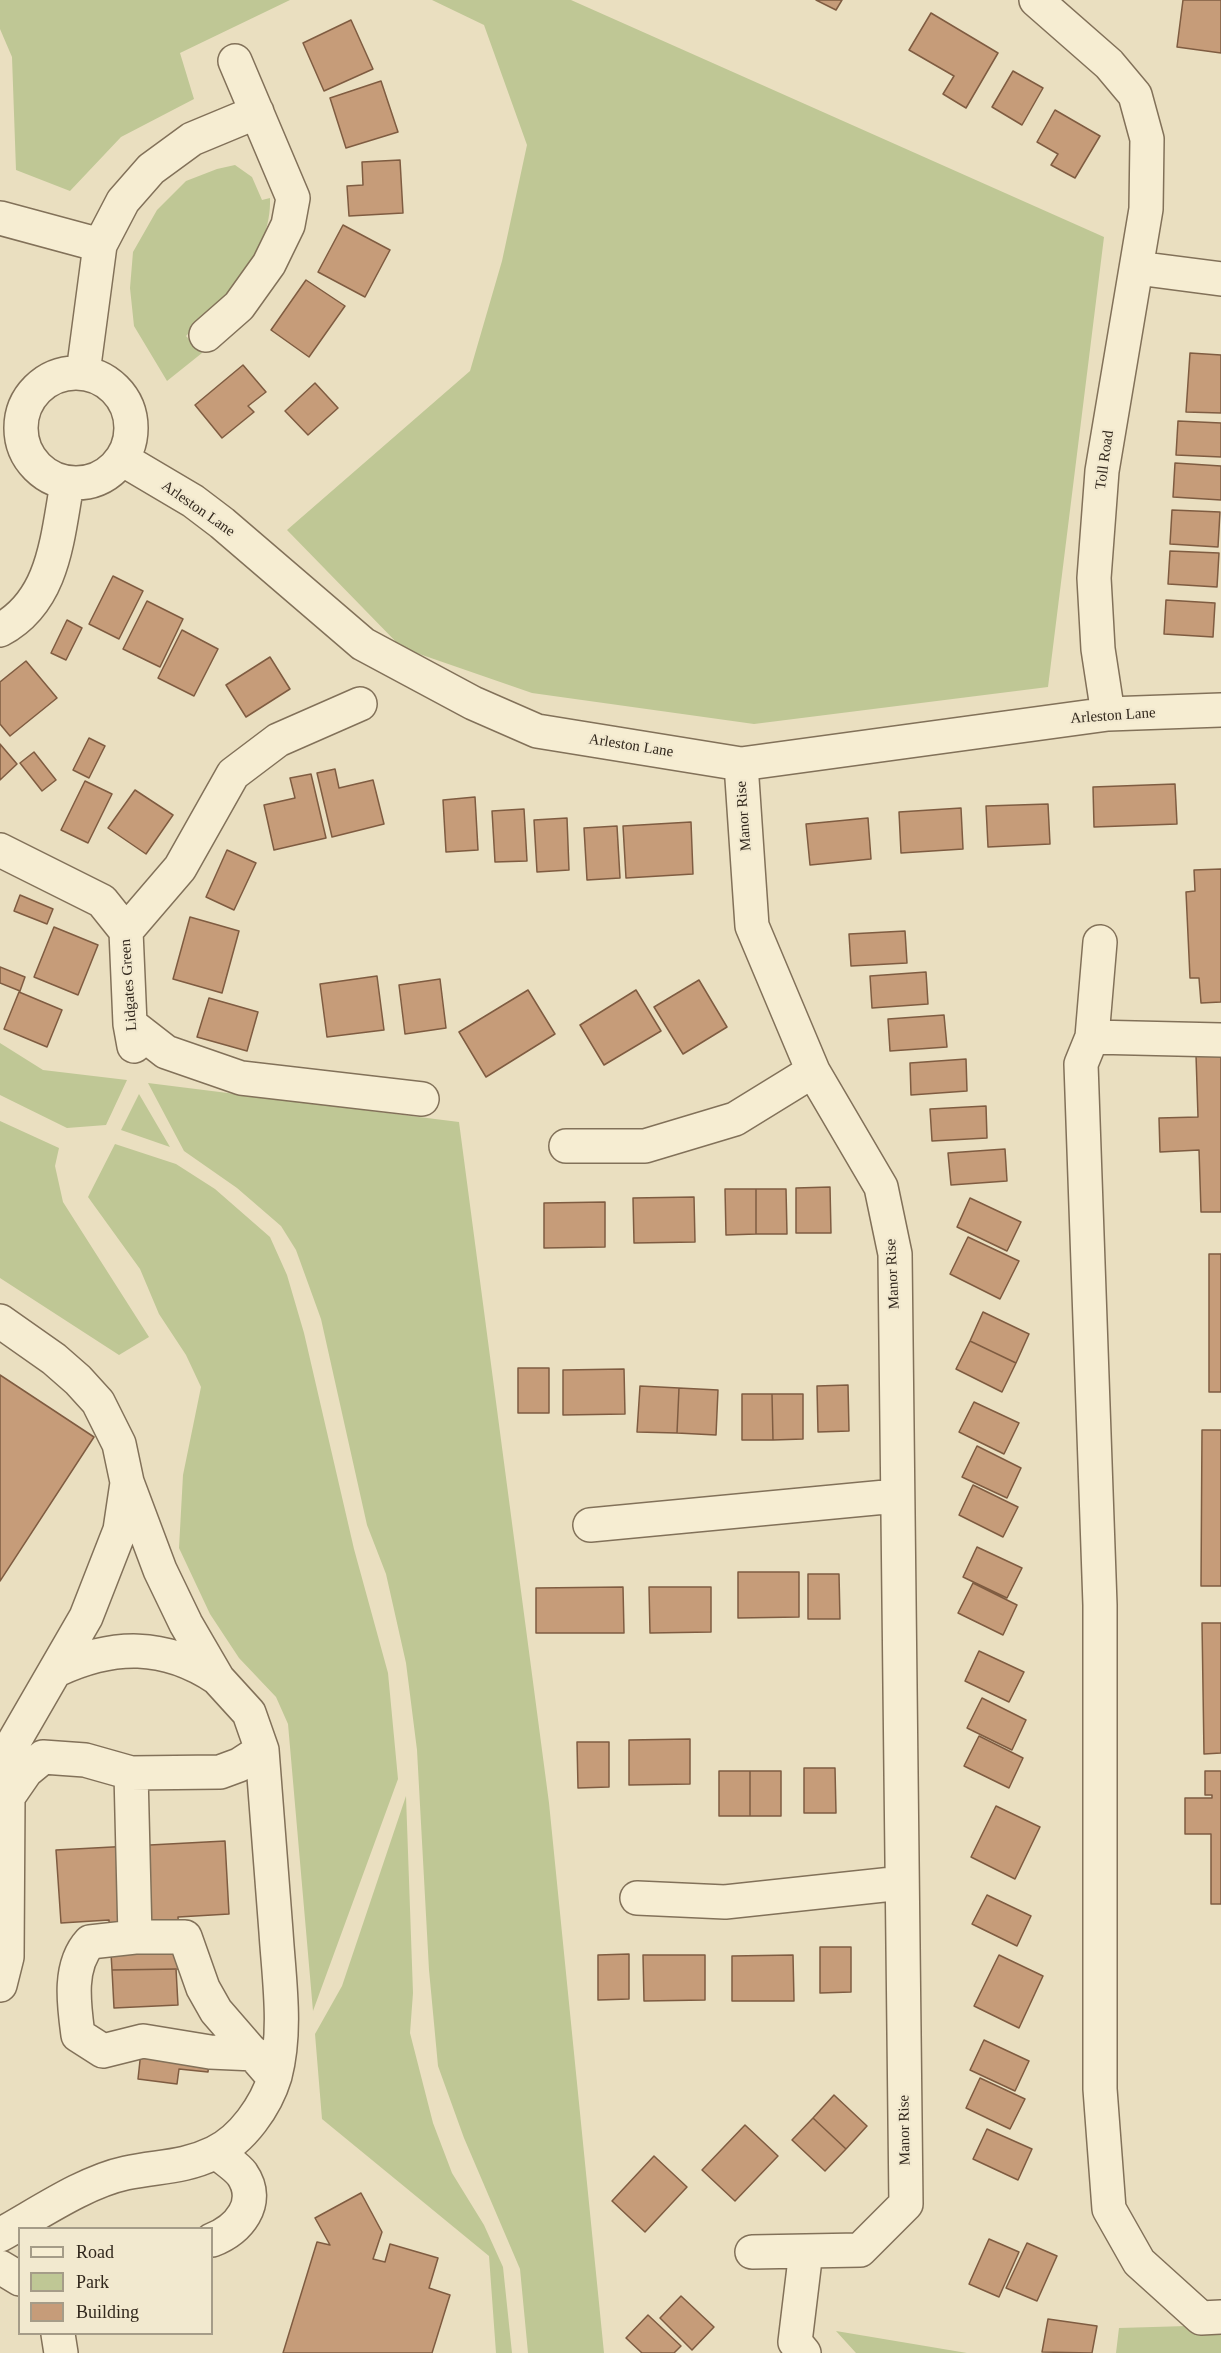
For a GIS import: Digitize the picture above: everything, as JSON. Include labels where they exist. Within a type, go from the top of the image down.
[{"type":"street","name":"Toll Road","points":[[1036,0],[1109,64],[1135,95],[1147,139],[1146,209],[1102,471],[1095,567],[1098,649],[1108,714]]},
{"type":"street","points":[[206,335],[239,306],[269,264],[288,225],[293,198],[235,61]]},
{"type":"street","points":[[82,373],[100,245],[123,201],[151,169],[192,139],[256,112]]},
{"type":"street","points":[[0,218],[100,245]]},
{"type":"street","points":[[1137,268],[1221,279]]},
{"type":"street","points":[[82,373],[98,377],[112,386],[122,398],[129,412],[132,429],[129,445],[122,459],[98,480],[67,484],[51,478],[37,468],[10,441],[35,390],[49,380],[65,374],[82,373]]},
{"type":"street","name":"Arleston Lane","points":[[122,459],[193,501],[222,523],[363,645],[463,698],[537,731],[741,764],[1108,714],[1221,710]]},
{"type":"street","points":[[0,630],[18,620],[38,599],[50,567],[67,484]]},
{"type":"street","points":[[126,930],[180,868],[233,774],[278,740],[360,704]]},
{"type":"street","name":"Manor Rise","points":[[741,764],[752,926],[813,1071],[881,1187],[895,1254],[896,1496],[906,2204],[860,2250],[752,2252]]},
{"type":"street","name":"Lidgates Green","points":[[0,850],[102,901],[126,930],[132,1036],[166,1052],[240,1078],[422,1099]]},
{"type":"street","points":[[1100,942],[1092,1037],[1081,1064],[1100,1605],[1100,2089],[1109,2209],[1139,2262],[1202,2318],[1221,2317]]},
{"type":"street","points":[[1092,1037],[1221,1040]]},
{"type":"street","points":[[566,1146],[645,1146],[712,1126],[735,1119],[813,1071]]},
{"type":"street","points":[[0,1321],[54,1359],[98,1402],[119,1444],[127,1482],[160,1570],[186,1624],[218,1679],[249,1713],[262,1750],[280,1994],[281,2047],[265,2066],[259,2112],[237,2137],[217,2152],[184,2166],[125,2173],[74,2194],[0,2235]]},
{"type":"street","points":[[0,1985],[7,1957],[8,1797],[12,1744],[86,1617],[120,1530],[127,1482]]},
{"type":"street","points":[[590,1525],[896,1496]]},
{"type":"street","points":[[57,1670],[96,1655],[131,1651],[165,1653],[192,1661],[218,1679]]},
{"type":"street","points":[[8,1797],[26,1771],[43,1757],[85,1760],[131,1773],[220,1772],[239,1765],[262,1750]]},
{"type":"street","points":[[131,1773],[135,1937]]},
{"type":"street","points":[[637,1898],[725,1902],[902,1883]]},
{"type":"street","points":[[135,1937],[186,1937],[202,1988],[216,2011],[265,2066],[210,2052],[143,2041],[103,2050],[78,2035],[74,1997],[80,1953],[90,1942],[135,1937]]},
{"type":"street","points":[[213,2240],[229,2233],[243,2218],[250,2198],[242,2175],[217,2152]]},
{"type":"street","points":[[804,2353],[795,2342],[806,2251]]},
{"type":"street","points":[[0,2267],[18,2278]]},
{"type":"street","points":[[58,2335],[61,2353]]},
{"type":"green space","points":[[0,0],[290,0],[180,53],[194,99],[121,137],[70,191],[16,170],[12,57],[0,29]]},
{"type":"green space","points":[[432,0],[571,0],[1104,237],[1048,687],[754,724],[532,693],[402,648],[287,530],[470,371],[502,261],[527,145],[484,25]]},
{"type":"green space","points":[[235,165],[252,177],[262,200],[270,198],[269,219],[263,238],[243,274],[230,291],[186,336],[202,353],[167,381],[134,326],[130,288],[133,252],[157,210],[186,181]]},
{"type":"green space","points":[[0,1043],[43,1070],[127,1080],[106,1125],[67,1128],[0,1095]]},
{"type":"green space","points":[[148,1083],[459,1122],[549,1803],[604,2353],[528,2353],[520,2269],[464,2138],[438,2066],[429,1970],[417,1750],[406,1663],[386,1574],[367,1525],[321,1319],[296,1250],[281,1226],[237,1188],[184,1151]]},
{"type":"green space","points":[[139,1094],[170,1147],[121,1130]]},
{"type":"green space","points":[[0,1121],[59,1148],[55,1166],[63,1202],[149,1337],[119,1355],[0,1278]]},
{"type":"green space","points":[[115,1144],[176,1164],[215,1189],[270,1237],[287,1275],[304,1333],[354,1549],[388,1673],[398,1779],[313,2011],[288,1724],[276,1697],[239,1658],[210,1614],[179,1548],[183,1475],[201,1387],[186,1355],[159,1314],[140,1269],[88,1197]]},
{"type":"green space","points":[[406,1796],[413,1993],[410,2033],[433,2123],[452,2173],[484,2225],[503,2267],[512,2353],[496,2353],[489,2256],[322,2119],[315,2034],[342,1986]]},
{"type":"green space","points":[[1221,2325],[1221,2353],[1116,2353],[1119,2328]]},
{"type":"green space","points":[[836,2331],[967,2353],[856,2353]]},
{"type":"building","points":[[816,0],[842,0],[836,10]]},
{"type":"building","points":[[1183,0],[1221,0],[1221,53],[1177,47]]},
{"type":"building","points":[[931,13],[998,53],[966,108],[943,94],[954,76],[909,50]]},
{"type":"building","points":[[351,20],[373,69],[324,91],[303,43]]},
{"type":"building","points":[[1013,71],[1043,88],[1022,125],[992,107]]},
{"type":"building","points":[[381,81],[398,132],[346,148],[330,98]]},
{"type":"building","points":[[1055,110],[1100,136],[1075,178],[1051,165],[1058,154],[1037,142]]},
{"type":"building","points":[[400,160],[403,213],[349,216],[347,186],[363,185],[362,162]]},
{"type":"building","points":[[343,225],[390,250],[365,297],[318,272]]},
{"type":"building","points":[[306,280],[345,306],[309,357],[271,330]]},
{"type":"building","points":[[1190,353],[1221,355],[1221,413],[1186,412]]},
{"type":"building","points":[[243,365],[266,392],[248,406],[254,412],[222,438],[195,405]]},
{"type":"building","points":[[315,383],[338,408],[308,435],[285,411]]},
{"type":"building","points":[[1178,421],[1221,423],[1221,457],[1176,455]]},
{"type":"building","points":[[1175,463],[1221,466],[1221,500],[1173,497]]},
{"type":"building","points":[[1172,510],[1220,512],[1218,547],[1170,544]]},
{"type":"building","points":[[1170,551],[1219,553],[1217,587],[1168,584]]},
{"type":"building","points":[[113,576],[143,591],[119,639],[89,624]]},
{"type":"building","points":[[1166,600],[1215,603],[1213,637],[1164,634]]},
{"type":"building","points":[[147,601],[183,619],[160,667],[123,649]]},
{"type":"building","points":[[67,620],[82,628],[66,660],[51,653]]},
{"type":"building","points":[[182,630],[218,649],[194,696],[158,678]]},
{"type":"building","points":[[270,657],[290,689],[246,717],[226,685]]},
{"type":"building","points":[[26,661],[57,698],[10,736],[0,724],[0,682]]},
{"type":"building","points":[[89,738],[105,746],[89,778],[73,770]]},
{"type":"building","points":[[0,744],[17,764],[0,780]]},
{"type":"building","points":[[34,752],[56,780],[42,791],[20,763]]},
{"type":"building","points":[[335,769],[339,788],[373,780],[384,824],[332,837],[317,773]]},
{"type":"building","points":[[311,774],[326,838],[274,850],[264,805],[295,798],[290,778]]},
{"type":"building","points":[[85,781],[112,794],[88,843],[61,830]]},
{"type":"building","points":[[1175,784],[1177,824],[1094,827],[1093,787]]},
{"type":"building","points":[[135,790],[173,815],[146,854],[108,828]]},
{"type":"building","points":[[475,797],[478,850],[446,852],[443,800]]},
{"type":"building","points":[[1048,804],[1050,844],[988,847],[986,806]]},
{"type":"building","points":[[961,808],[963,849],[901,853],[899,812]]},
{"type":"building","points":[[524,809],[527,861],[495,862],[492,811]]},
{"type":"building","points":[[567,818],[569,870],[537,872],[534,820]]},
{"type":"building","points":[[868,818],[871,859],[810,865],[806,824]]},
{"type":"building","points":[[691,822],[693,874],[626,878],[623,826]]},
{"type":"building","points":[[617,826],[620,878],[587,880],[584,828]]},
{"type":"building","points":[[227,850],[256,863],[234,910],[206,897]]},
{"type":"building","points":[[1221,869],[1221,1002],[1201,1003],[1199,978],[1190,978],[1186,892],[1195,891],[1194,870]]},
{"type":"building","points":[[20,895],[53,909],[47,924],[14,911]]},
{"type":"building","points":[[190,917],[239,931],[222,993],[173,979]]},
{"type":"building","points":[[54,927],[98,945],[78,995],[34,977]]},
{"type":"building","points":[[905,931],[907,963],[851,966],[849,934]]},
{"type":"building","points":[[0,967],[25,977],[20,991],[0,983]]},
{"type":"building","points":[[926,972],[928,1004],[872,1008],[870,976]]},
{"type":"building","points":[[377,976],[384,1030],[327,1037],[320,984]]},
{"type":"building","points":[[440,979],[446,1028],[405,1034],[399,985]]},
{"type":"building","points":[[699,980],[727,1027],[683,1054],[654,1007]]},
{"type":"building","points":[[528,990],[555,1034],[486,1077],[459,1032]]},
{"type":"building","points":[[636,990],[661,1031],[604,1065],[580,1025]]},
{"type":"building","points":[[19,992],[62,1010],[47,1047],[4,1029]]},
{"type":"building","points":[[209,998],[258,1012],[247,1051],[197,1037]]},
{"type":"building","points":[[944,1015],[947,1047],[890,1051],[888,1019]]},
{"type":"building","points":[[1221,1054],[1221,1212],[1201,1212],[1199,1150],[1160,1152],[1159,1118],[1198,1117],[1196,1055]]},
{"type":"building","points":[[966,1059],[967,1091],[911,1095],[910,1063]]},
{"type":"building","points":[[986,1106],[987,1138],[932,1141],[930,1109]]},
{"type":"building","points":[[1005,1149],[1007,1181],[951,1185],[948,1153]]},
{"type":"building","points":[[830,1187],[831,1233],[796,1233],[796,1188]]},
{"type":"building","points":[[725,1189],[756,1189],[756,1234],[726,1235]]},
{"type":"building","points":[[756,1189],[786,1189],[787,1234],[756,1234]]},
{"type":"building","points":[[694,1197],[695,1242],[634,1243],[633,1198]]},
{"type":"building","points":[[970,1198],[1021,1222],[1007,1251],[957,1227]]},
{"type":"building","points":[[605,1202],[605,1247],[544,1248],[544,1203]]},
{"type":"building","points":[[968,1237],[1019,1261],[1000,1299],[950,1274]]},
{"type":"building","points":[[1209,1254],[1221,1254],[1221,1392],[1209,1392]]},
{"type":"building","points":[[983,1312],[1029,1334],[1016,1363],[970,1341]]},
{"type":"building","points":[[970,1341],[1016,1363],[1002,1392],[956,1369]]},
{"type":"building","points":[[518,1368],[549,1368],[549,1413],[518,1413]]},
{"type":"building","points":[[624,1369],[625,1414],[563,1415],[563,1370]]},
{"type":"building","points":[[0,1375],[94,1437],[0,1581]]},
{"type":"building","points":[[848,1385],[849,1431],[818,1432],[817,1386]]},
{"type":"building","points":[[640,1386],[679,1388],[677,1433],[637,1432]]},
{"type":"building","points":[[679,1388],[718,1390],[716,1435],[677,1433]]},
{"type":"building","points":[[742,1394],[772,1394],[773,1440],[742,1440]]},
{"type":"building","points":[[772,1394],[803,1394],[803,1439],[773,1440]]},
{"type":"building","points":[[974,1402],[1019,1423],[1004,1454],[959,1432]]},
{"type":"building","points":[[1202,1430],[1221,1430],[1221,1586],[1201,1586]]},
{"type":"building","points":[[977,1446],[1021,1468],[1007,1498],[962,1477]]},
{"type":"building","points":[[973,1485],[1018,1507],[1003,1537],[959,1515]]},
{"type":"building","points":[[977,1547],[1022,1568],[1007,1598],[963,1577]]},
{"type":"building","points":[[738,1572],[799,1572],[799,1617],[738,1618]]},
{"type":"building","points":[[808,1574],[839,1574],[840,1619],[808,1619]]},
{"type":"building","points":[[973,1583],[1017,1605],[1003,1635],[958,1613]]},
{"type":"building","points":[[623,1587],[624,1633],[536,1633],[536,1588]]},
{"type":"building","points":[[649,1587],[711,1587],[711,1632],[650,1633]]},
{"type":"building","points":[[1202,1623],[1221,1623],[1221,1753],[1204,1754]]},
{"type":"building","points":[[979,1651],[1024,1672],[1009,1702],[965,1681]]},
{"type":"building","points":[[982,1698],[1026,1720],[1012,1750],[967,1728]]},
{"type":"building","points":[[979,1736],[1023,1758],[1009,1788],[964,1766]]},
{"type":"building","points":[[690,1739],[690,1784],[629,1785],[629,1740]]},
{"type":"building","points":[[577,1742],[609,1742],[609,1787],[578,1788]]},
{"type":"building","points":[[804,1768],[835,1768],[836,1813],[804,1813]]},
{"type":"building","points":[[719,1771],[750,1771],[750,1816],[719,1816]]},
{"type":"building","points":[[750,1771],[781,1771],[781,1816],[750,1816]]},
{"type":"building","points":[[1205,1771],[1221,1771],[1221,1904],[1211,1904],[1211,1834],[1185,1834],[1185,1798],[1212,1798],[1212,1795],[1205,1795]]},
{"type":"building","points":[[996,1806],[1040,1827],[1015,1879],[971,1857]]},
{"type":"building","points":[[225,1841],[229,1914],[178,1917],[181,1969],[112,1970],[109,1920],[61,1923],[56,1850]]},
{"type":"building","points":[[987,1895],[1031,1916],[1017,1946],[972,1924]]},
{"type":"building","points":[[820,1947],[851,1947],[851,1992],[820,1993]]},
{"type":"building","points":[[629,1954],[629,1999],[598,2000],[598,1955]]},
{"type":"building","points":[[643,1955],[705,1955],[705,2000],[644,2001]]},
{"type":"building","points":[[793,1955],[794,2001],[732,2001],[732,1956]]},
{"type":"building","points":[[999,1955],[1043,1976],[1019,2028],[974,2006]]},
{"type":"building","points":[[176,1969],[178,2005],[114,2008],[112,1970]]},
{"type":"building","points":[[143,2033],[211,2041],[208,2072],[179,2069],[177,2084],[138,2079]]},
{"type":"building","points":[[984,2040],[1029,2061],[1015,2091],[970,2070]]},
{"type":"building","points":[[980,2078],[1025,2099],[1010,2129],[966,2108]]},
{"type":"building","points":[[834,2095],[867,2126],[846,2149],[813,2118]]},
{"type":"building","points":[[813,2118],[846,2149],[825,2171],[792,2140]]},
{"type":"building","points":[[745,2125],[778,2156],[735,2201],[702,2170]]},
{"type":"building","points":[[987,2129],[1032,2149],[1018,2180],[973,2159]]},
{"type":"building","points":[[654,2156],[687,2187],[645,2232],[612,2201]]},
{"type":"building","points":[[361,2193],[382,2232],[373,2259],[385,2262],[390,2244],[438,2258],[429,2288],[450,2295],[432,2353],[283,2353],[317,2242],[330,2245],[315,2218]]},
{"type":"building","points":[[989,2239],[1019,2252],[999,2297],[969,2284]]},
{"type":"building","points":[[1027,2243],[1057,2256],[1037,2301],[1006,2288]]},
{"type":"building","points":[[681,2296],[714,2327],[692,2350],[660,2318]]},
{"type":"building","points":[[648,2315],[681,2346],[674,2353],[642,2353],[626,2338]]},
{"type":"building","points":[[1048,2319],[1097,2326],[1092,2353],[1042,2352]]}]
